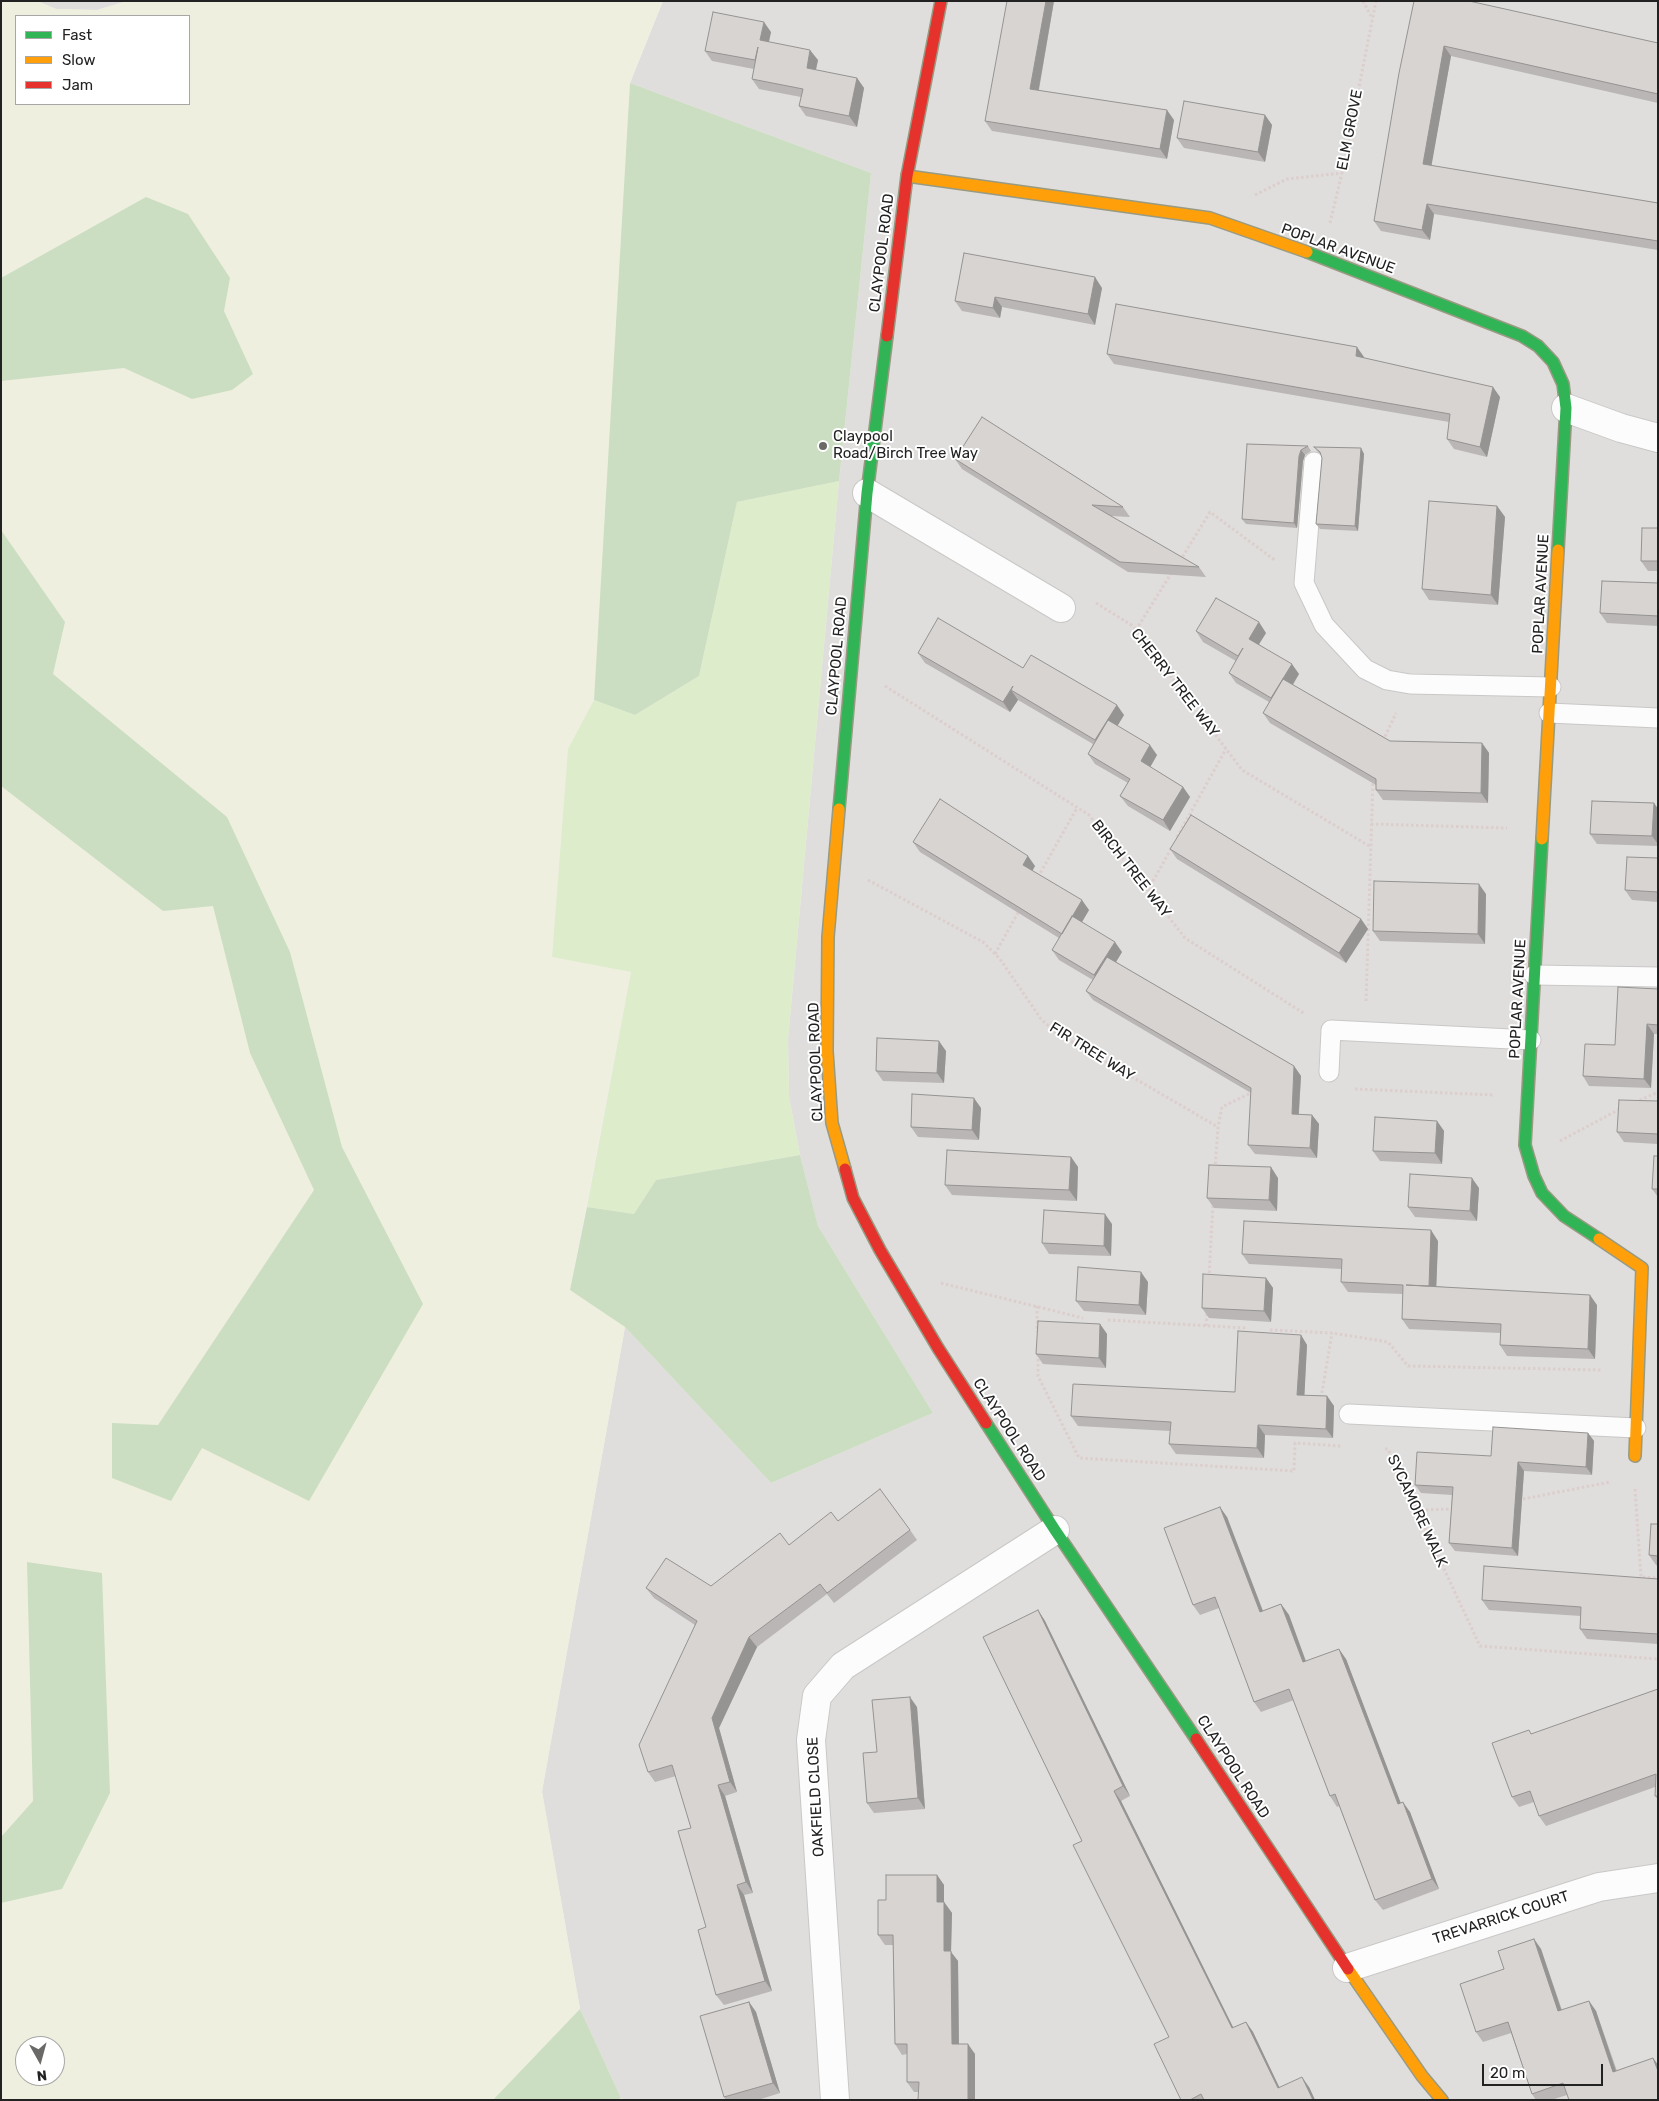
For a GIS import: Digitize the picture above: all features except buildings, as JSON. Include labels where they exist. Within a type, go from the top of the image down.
[{"type":"street","name":"CLAYPOOL ROAD","points":[[941,1],[907,176],[867,493],[828,946],[827,1051],[832,1123],[853,1198],[893,1273],[938,1348],[1055,1530],[1189,1728],[1347,1968],[1422,2076],[1442,2100]]},
{"type":"street","name":"POPLAR AVENUE","points":[[907,176],[1210,218],[1321,257],[1522,336],[1538,346],[1553,362],[1563,384],[1566,408],[1525,1145],[1542,1193],[1564,1216],[1642,1268],[1635,1456]]},
{"type":"street","points":[[1566,408],[1621,428],[1658,438]]},
{"type":"street","points":[[867,493],[1061,608]]},
{"type":"street","name":"OAKFIELD CLOSE","points":[[835,2100],[811,1740],[817,1696],[843,1666],[1055,1530]]},
{"type":"street","name":"TREVARRICK COURT","points":[[1347,1968],[1599,1887],[1658,1878]]},
{"type":"lane","points":[[1314,462],[1304,583],[1324,625],[1365,669],[1387,680],[1410,684],[1551,687]]},
{"type":"lane","points":[[1549,713],[1658,718]]},
{"type":"lane","points":[[1534,975],[1658,977]]},
{"type":"lane","points":[[1329,1072],[1331,1030],[1531,1040]]},
{"type":"lane","points":[[1349,1414],[1636,1428]]},
{"type":"path","points":[[1362,1],[1372,17]]},
{"type":"path","name":"ELM GROVE","points":[[1321,257],[1342,173],[1376,1]]},
{"type":"path","points":[[1210,218],[1287,179],[1342,173]]},
{"type":"path","points":[[1178,563],[1210,512],[1304,583]]},
{"type":"path","points":[[1136,630],[1173,571]]},
{"type":"path","name":"CHERRY TREE WAY","points":[[1061,608],[1084,596],[1133,626],[1242,770],[1370,847]]},
{"type":"path","name":"BIRCH TREE WAY","points":[[852,664],[1089,815],[1185,938],[1331,1030]]},
{"type":"path","points":[[1382,744],[1410,684]]},
{"type":"path","points":[[1148,890],[1226,749]]},
{"type":"path","points":[[1365,1032],[1373,770]]},
{"type":"path","points":[[1034,885],[1078,808]]},
{"type":"path","points":[[1371,824],[1543,829]]},
{"type":"path","name":"FIR TREE WAY","points":[[834,862],[983,942],[995,954],[1041,1019],[1055,1032],[1218,1127]]},
{"type":"path","points":[[995,954],[1024,902]]},
{"type":"path","points":[[1348,1088],[1528,1096]]},
{"type":"path","points":[[1215,1177],[1218,1127],[1222,1108],[1260,1089]]},
{"type":"path","points":[[1632,1103],[1658,1092]]},
{"type":"path","points":[[1529,1158],[1624,1107]]},
{"type":"path","points":[[1208,1287],[1214,1197]]},
{"type":"path","points":[[893,1273],[1083,1318]]},
{"type":"path","points":[[1038,1306],[1038,1341]]},
{"type":"path","points":[[1206,1326],[1207,1306]]},
{"type":"path","points":[[1108,1320],[1246,1328]]},
{"type":"path","points":[[1270,1330],[1332,1333],[1388,1342],[1408,1366],[1637,1371]]},
{"type":"path","points":[[1320,1401],[1332,1333]]},
{"type":"path","points":[[1038,1350],[1038,1376],[1078,1458],[1294,1471],[1295,1435]]},
{"type":"path","points":[[1295,1443],[1351,1446]]},
{"type":"path","name":"SYCAMORE WALK","points":[[1379,1448],[1388,1449],[1480,1646],[1658,1659]]},
{"type":"path","points":[[1635,1456],[1634,1477],[1641,1577],[1658,1578]]},
{"type":"path","points":[[1517,1500],[1634,1477]]},
{"type":"path","points":[[1416,1510],[1460,1508]]},
{"type":"shaded area","points":[[37,1],[127,1],[97,10],[56,9]]},
{"type":"shaded area","points":[[663,1],[1658,1],[1658,2100],[626,2100],[621,2098],[580,2009],[542,1792],[625,1327],[771,1483],[933,1413],[818,1226],[800,1155],[789,1097],[788,1039],[839,481],[871,173],[630,83]]},
{"type":"green space","points":[[1,1],[37,1],[56,9],[97,10],[127,1],[663,1],[630,83],[594,700],[568,749],[552,957],[631,972],[570,1290],[625,1327],[542,1791],[580,2009],[493,2100],[1,2100],[1,1903],[62,1889],[110,1793],[102,1574],[27,1562],[33,1801],[1,1837],[1,786],[163,911],[213,906],[250,1053],[314,1190],[158,1425],[202,1448],[423,1304],[342,1147],[290,952],[227,817],[53,674],[65,622],[1,530],[1,381],[124,368],[192,399],[253,374],[224,311],[146,197],[1,278]]},
{"type":"green space","points":[[630,83],[871,173],[839,481],[737,502],[699,676],[635,715],[594,700]]},
{"type":"green space","points":[[146,197],[188,214],[230,278],[224,311],[253,374],[232,390],[192,399],[124,368],[1,381],[1,278]]},
{"type":"green space","points":[[839,481],[788,1039],[789,1097],[800,1155],[656,1180],[634,1214],[587,1207],[631,972],[552,957],[568,749],[594,700],[635,715],[699,676],[737,502]]},
{"type":"green space","points":[[1,530],[65,622],[53,674],[227,817],[290,952],[342,1147],[423,1304],[309,1501],[202,1448],[171,1501],[112,1478],[112,1423],[158,1425],[314,1190],[250,1053],[213,906],[163,911],[1,786]]},
{"type":"green space","points":[[800,1155],[818,1226],[933,1413],[771,1483],[625,1327],[570,1290],[587,1207],[634,1214],[656,1180]]},
{"type":"green space","points":[[27,1562],[102,1573],[110,1793],[62,1889],[1,1903],[1,1837],[33,1801]]},
{"type":"green space","points":[[580,2009],[621,2098],[618,2100],[493,2100]]},
{"type":"traffic: fast","points":[[1307,252],[1522,336],[1538,346],[1553,362],[1563,384],[1566,408],[1558,550]]},
{"type":"traffic: fast","points":[[839,809],[867,493],[887,336]]},
{"type":"traffic: fast","points":[[1542,839],[1525,1145],[1534,1176],[1542,1193],[1564,1216],[1599,1239]]},
{"type":"traffic: fast","points":[[986,1423],[1055,1530],[1196,1739]]},
{"type":"traffic: slow","points":[[907,176],[1210,218],[1307,252]]},
{"type":"traffic: slow","points":[[1542,839],[1558,550]]},
{"type":"traffic: slow","points":[[839,809],[828,937],[827,1051],[832,1123],[845,1169]]},
{"type":"traffic: slow","points":[[1599,1239],[1642,1268],[1635,1456]]},
{"type":"traffic: slow","points":[[1348,1969],[1422,2076],[1442,2100]]},
{"type":"traffic: jam","points":[[887,336],[907,176],[941,1]]},
{"type":"traffic: jam","points":[[845,1169],[853,1198],[880,1250],[938,1348],[986,1423]]},
{"type":"traffic: jam","points":[[1196,1739],[1348,1969]]},
{"type":"place","name":"Claypool Road/Birch Tree Way","points":[[823,446]]}]
